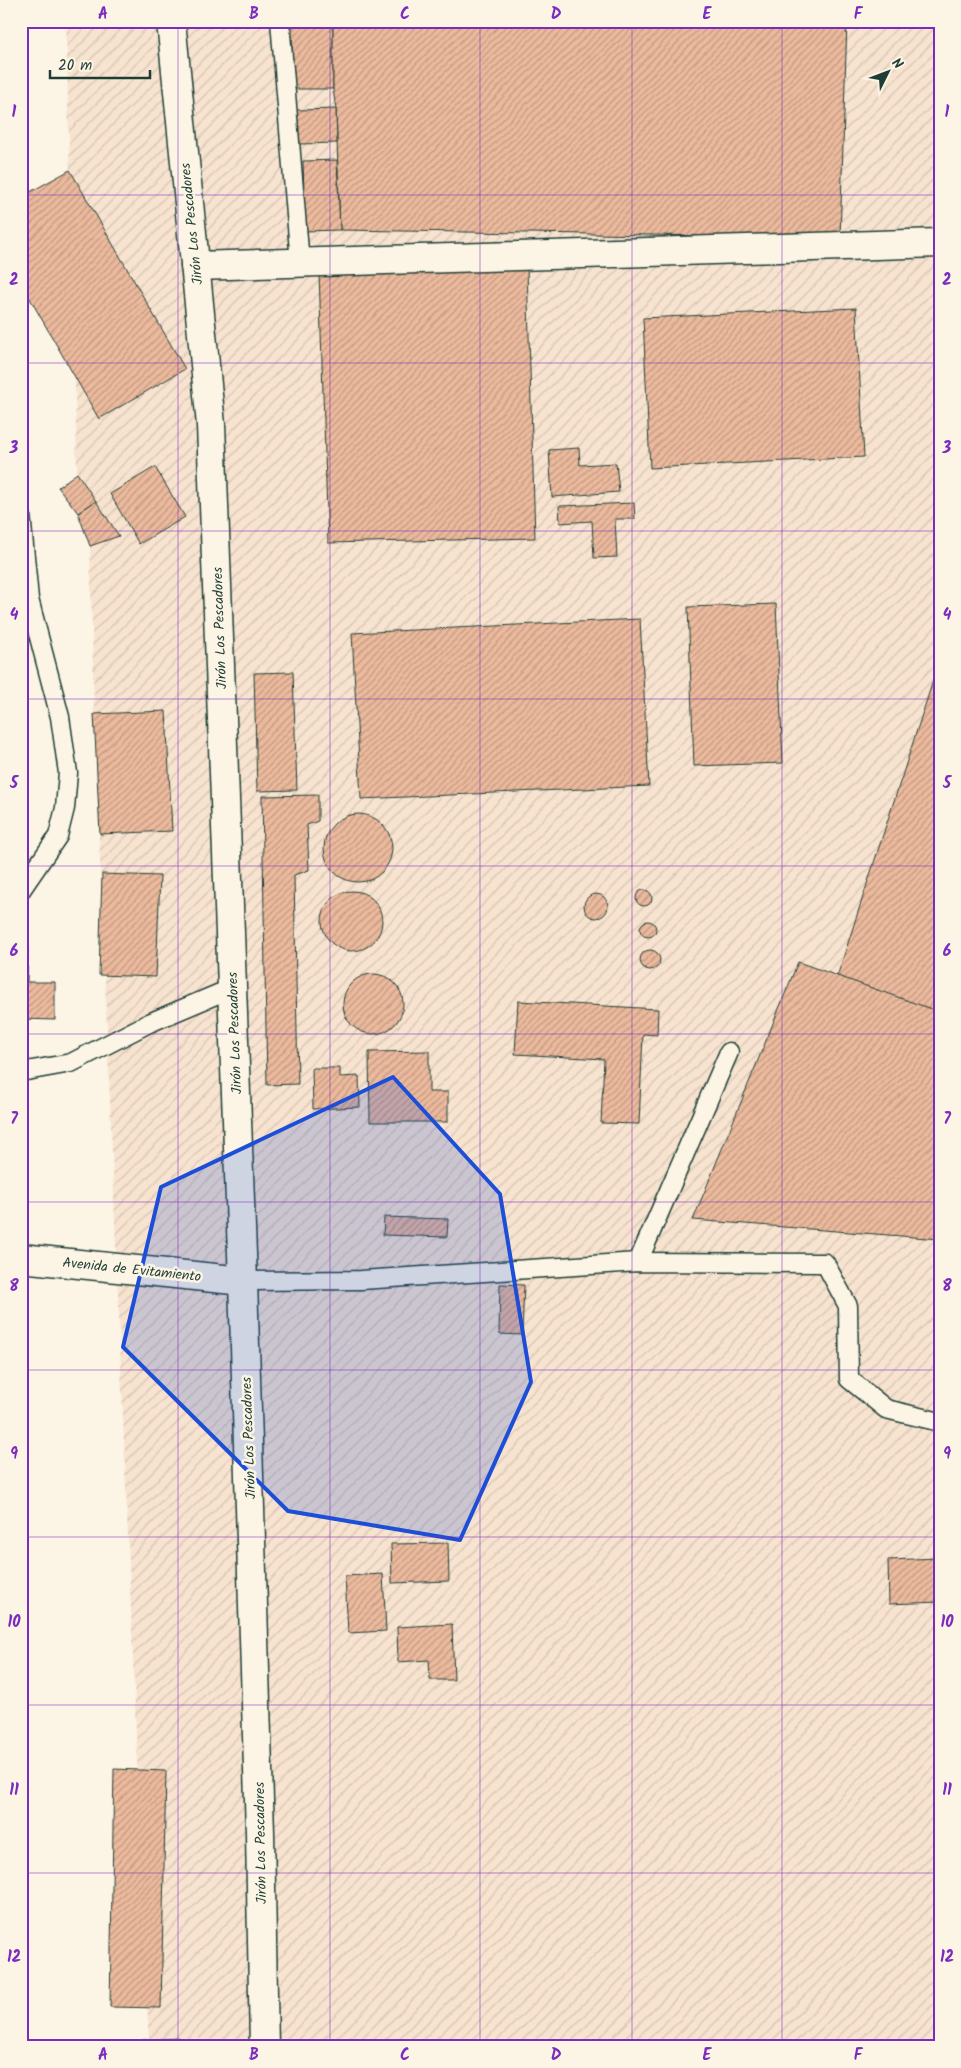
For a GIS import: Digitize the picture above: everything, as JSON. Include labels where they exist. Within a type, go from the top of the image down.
[{"type":"street","name":"Jirón Los Pescadores","points":[[172,21],[211,425],[243,1281],[260,1823],[264,2047]]},
{"type":"street","points":[[195,266],[940,243]]},
{"type":"street","name":"Avenida de Evitamiento","points":[[21,1258],[243,1281]]},
{"type":"lane","points":[[280,21],[300,263]]},
{"type":"lane","points":[[21,514],[29,599],[60,717],[68,773],[65,808],[58,836],[21,890]]},
{"type":"lane","points":[[21,1072],[71,1063],[149,1023],[232,988]]},
{"type":"lane","points":[[638,1262],[729,1052]]},
{"type":"lane","points":[[243,1281],[361,1280],[638,1262],[825,1263],[848,1306],[849,1379],[886,1410],[940,1422]]},
{"type":"highlighted area","points":[[393,1077],[500,1194],[531,1382],[460,1540],[288,1511],[123,1347],[161,1187]]},
{"type":"shaded area","points":[[66,21],[940,21],[940,2047],[149,2047],[94,714],[90,546],[78,513]]},
{"type":"building","points":[[292,21],[333,21],[333,89],[293,89]]},
{"type":"building","points":[[333,21],[847,21],[840,238],[340,230],[336,109],[333,89]]},
{"type":"building","points":[[336,109],[337,143],[299,144],[297,110]]},
{"type":"building","points":[[337,160],[340,230],[305,231],[303,161]]},
{"type":"building","points":[[70,170],[185,369],[99,419],[21,283],[21,197]]},
{"type":"building","points":[[527,268],[535,538],[328,543],[319,272]]},
{"type":"building","points":[[856,308],[864,457],[650,468],[643,318]]},
{"type":"building","points":[[579,448],[580,465],[616,463],[619,492],[552,497],[549,450]]},
{"type":"building","points":[[155,467],[185,517],[139,544],[110,494]]},
{"type":"building","points":[[77,473],[96,501],[78,513],[58,487]]},
{"type":"building","points":[[96,501],[119,536],[90,546],[78,513]]},
{"type":"building","points":[[634,503],[635,519],[615,519],[617,557],[594,558],[592,521],[560,523],[559,506]]},
{"type":"building","points":[[776,604],[783,763],[694,766],[688,607]]},
{"type":"building","points":[[640,619],[649,786],[361,799],[352,633]]},
{"type":"building","points":[[940,659],[940,1017],[835,983]]},
{"type":"building","points":[[293,672],[297,790],[257,791],[254,673]]},
{"type":"building","points":[[166,711],[172,831],[100,834],[94,714]]},
{"type":"building","points":[[318,795],[318,821],[307,825],[309,870],[294,875],[298,1084],[267,1085],[262,796]]},
{"type":"building","points":[[365,814],[377,820],[386,829],[392,841],[390,861],[382,872],[365,882],[351,882],[334,872],[326,861],[324,841],[334,824],[345,816]]},
{"type":"building","points":[[102,874],[160,876],[156,977],[99,975]]},
{"type":"building","points":[[641,890],[647,890],[652,895],[650,904],[641,906],[636,901],[636,895]]},
{"type":"building","points":[[346,891],[358,891],[369,896],[377,904],[382,915],[380,933],[369,946],[358,951],[346,951],[335,946],[327,938],[322,927],[322,915],[327,904],[335,896]]},
{"type":"building","points":[[596,894],[605,897],[608,906],[605,915],[596,918],[587,915],[584,906],[587,897]]},
{"type":"building","points":[[648,921],[654,923],[656,929],[654,935],[648,937],[642,935],[640,929],[642,923]]},
{"type":"building","points":[[21,945],[28,945],[27,982],[55,982],[55,1020],[21,1019]]},
{"type":"building","points":[[650,950],[657,953],[660,960],[657,967],[650,970],[643,967],[640,960],[643,953]]},
{"type":"building","points":[[798,962],[940,1012],[940,1239],[693,1220]]},
{"type":"building","points":[[373,974],[390,979],[398,987],[403,1004],[398,1021],[390,1029],[373,1034],[356,1029],[348,1021],[343,1004],[348,987],[356,979]]},
{"type":"building","points":[[518,1001],[658,1009],[657,1035],[643,1034],[639,1124],[601,1123],[604,1059],[515,1054]]},
{"type":"building","points":[[429,1051],[429,1092],[448,1092],[448,1122],[370,1122],[369,1052]]},
{"type":"building","points":[[312,1068],[340,1068],[340,1077],[359,1076],[360,1107],[313,1109]]},
{"type":"building","points":[[384,1217],[448,1219],[447,1237],[383,1235]]},
{"type":"building","points":[[500,1284],[524,1285],[522,1335],[499,1334]]},
{"type":"building","points":[[448,1543],[449,1581],[392,1583],[391,1544]]},
{"type":"building","points":[[940,1558],[940,1602],[889,1604],[888,1560]]},
{"type":"building","points":[[383,1574],[386,1631],[348,1633],[345,1576]]},
{"type":"building","points":[[452,1624],[454,1680],[430,1680],[429,1660],[398,1662],[397,1627]]},
{"type":"building","points":[[114,1769],[166,1771],[161,2008],[110,2007]]},
{"type":"building","points":[[181,2038],[182,2047],[136,2047],[142,2040]]}]
